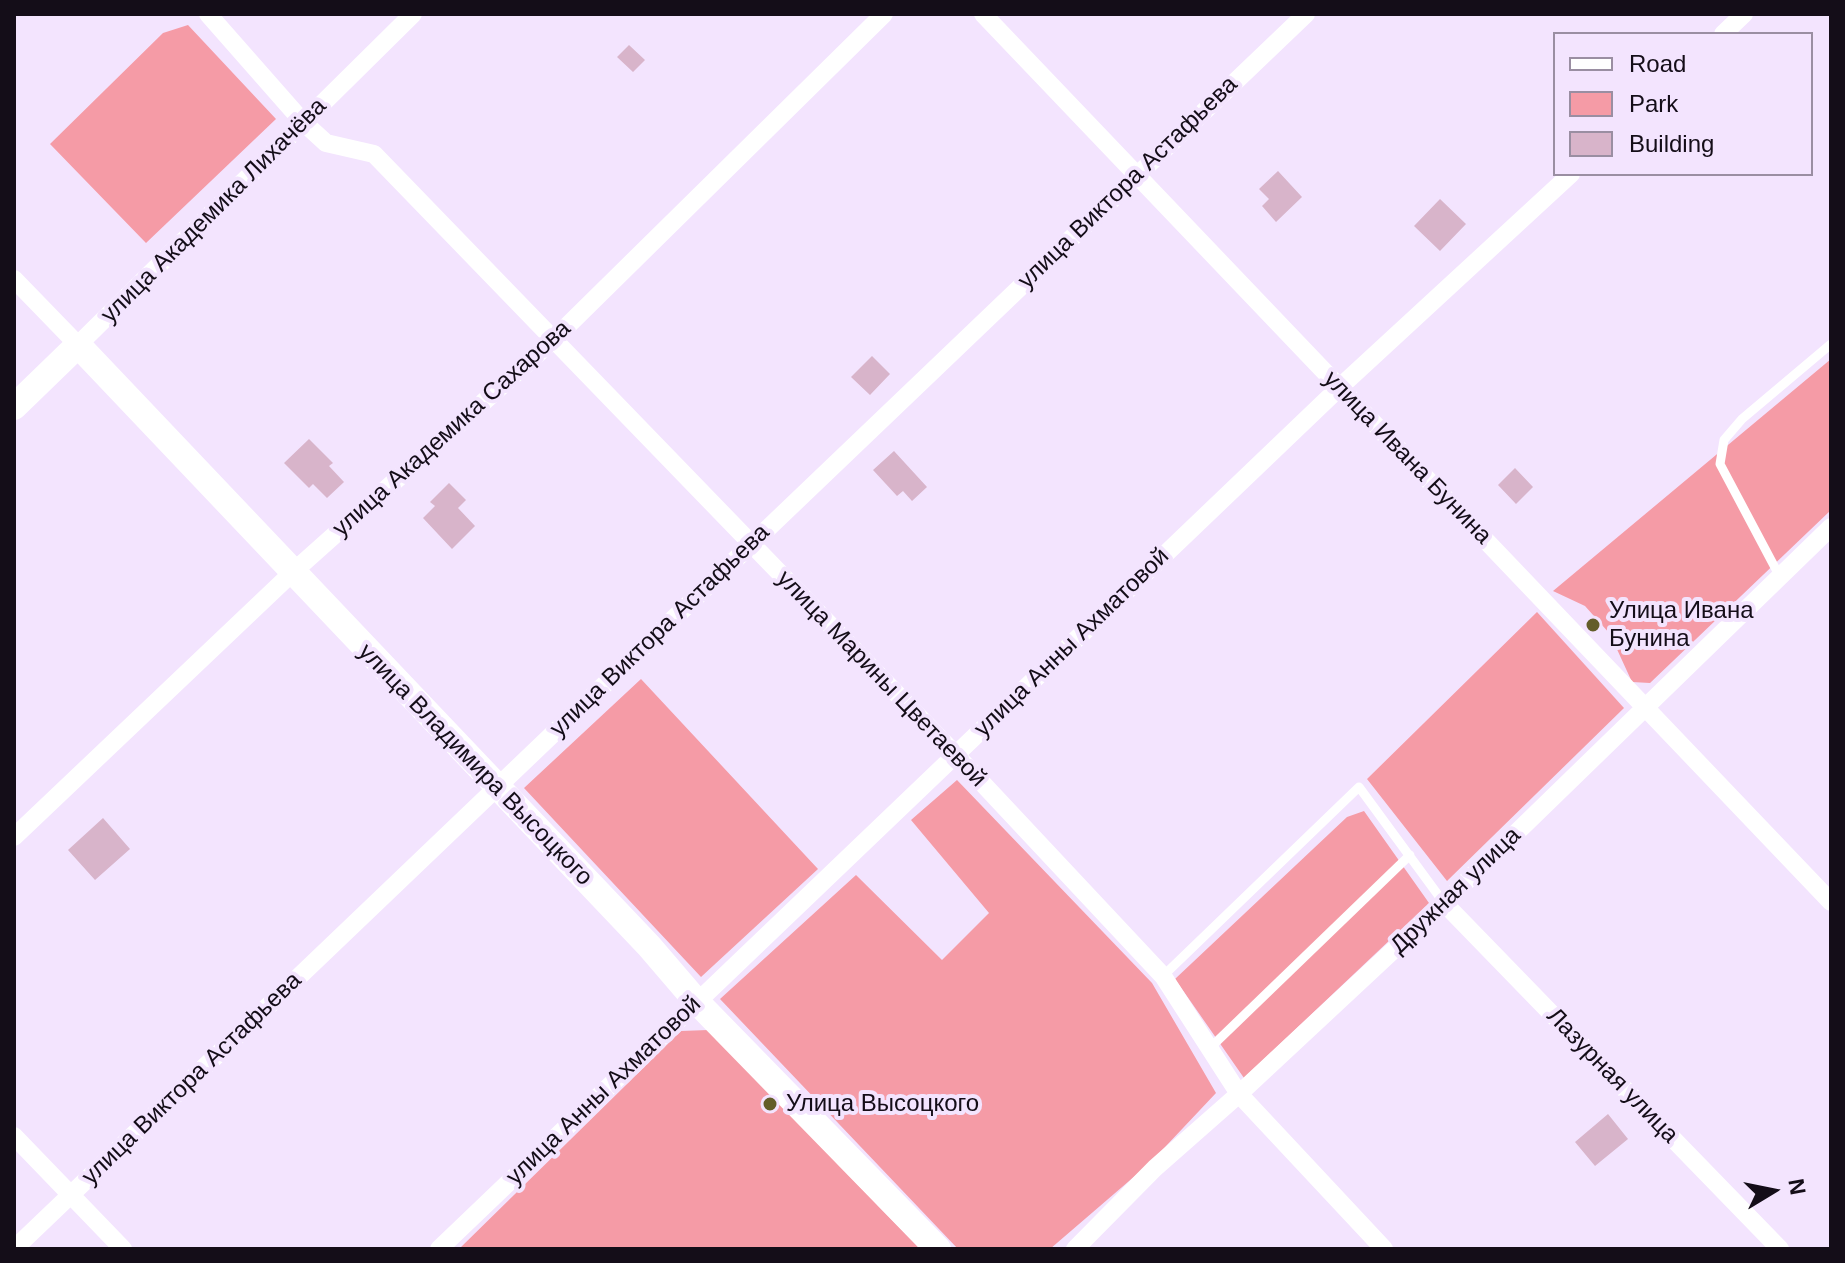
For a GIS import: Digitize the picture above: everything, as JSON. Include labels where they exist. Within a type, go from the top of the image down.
[{"type":"street","name":"улица Марины Цветаевой","points":[[208,14],[303,122],[326,143],[374,154],[955,754],[1163,976],[1239,1094],[1384,1249]]},
{"type":"street","name":"улица Академика Лихачёва","points":[[14,407],[413,14]]},
{"type":"street","name":"улица Академика Сахарова","points":[[14,837],[293,572],[553,340],[884,14]]},
{"type":"street","name":"улица Ивана Бунина","points":[[983,14],[1644,710],[1831,902]]},
{"type":"street","name":"улица Виктора Астафьева","points":[[14,1249],[1306,14]]},
{"type":"street","points":[[1725,32],[1744,14]]},
{"type":"street","name":"улица Анны Ахматовой","points":[[439,1249],[1340,387],[1569,176]]},
{"type":"street","name":"улица Владимира Высоцкого","points":[[14,279],[496,789],[649,946],[697,1002],[938,1249]]},
{"type":"street","name":"Дружная улица","points":[[1075,1249],[1155,1168],[1444,903],[1831,527]]},
{"type":"street","name":"Лазурная улица","points":[[1444,903],[1780,1249]]},
{"type":"street","points":[[14,1136],[123,1249]]},
{"type":"lane","points":[[1780,577],[1720,464],[1724,440],[1742,419],[1831,344]]},
{"type":"lane","points":[[1163,976],[1359,787],[1444,903]]},
{"type":"lane","points":[[1210,1048],[1410,855]]},
{"type":"green space","points":[[188,25],[276,119],[146,243],[50,144],[163,33]]},
{"type":"green space","points":[[1831,359],[1831,510],[1650,683],[1632,682],[1610,634],[1585,606],[1553,591]]},
{"type":"green space","points":[[1537,612],[1624,708],[1447,881],[1367,779]]},
{"type":"green space","points":[[641,679],[818,869],[701,977],[524,788]]},
{"type":"green space","points":[[957,780],[1152,983],[1216,1093],[1150,1163],[1050,1249],[958,1249],[720,999],[856,875],[942,960],[989,913],[911,820]]},
{"type":"green space","points":[[1364,811],[1429,903],[1244,1078],[1175,979],[1347,817]]},
{"type":"green space","points":[[708,1030],[920,1249],[459,1249],[681,1031]]},
{"type":"building","points":[[629,45],[645,60],[633,72],[617,57]]},
{"type":"building","points":[[1278,171],[1302,197],[1276,222],[1262,206],[1269,199],[1259,189]]},
{"type":"building","points":[[1440,199],[1466,224],[1440,251],[1414,226]]},
{"type":"building","points":[[872,356],[890,374],[870,395],[851,377]]},
{"type":"building","points":[[309,439],[333,463],[329,466],[344,482],[327,498],[313,484],[309,488],[284,463]]},
{"type":"building","points":[[894,451],[927,487],[912,501],[903,491],[897,496],[873,470]]},
{"type":"building","points":[[1515,468],[1533,487],[1516,504],[1498,485]]},
{"type":"building","points":[[449,483],[466,500],[458,508],[475,526],[452,549],[423,518],[435,506],[430,502]]},
{"type":"building","points":[[103,818],[130,849],[95,880],[68,850]]},
{"type":"building","points":[[1608,1114],[1628,1139],[1595,1166],[1575,1142]]},
{"type":"place","name":"Улица Ивана Бунина","points":[[1593,625]]},
{"type":"place","name":"Улица Высоцкого","points":[[770,1104]]}]
